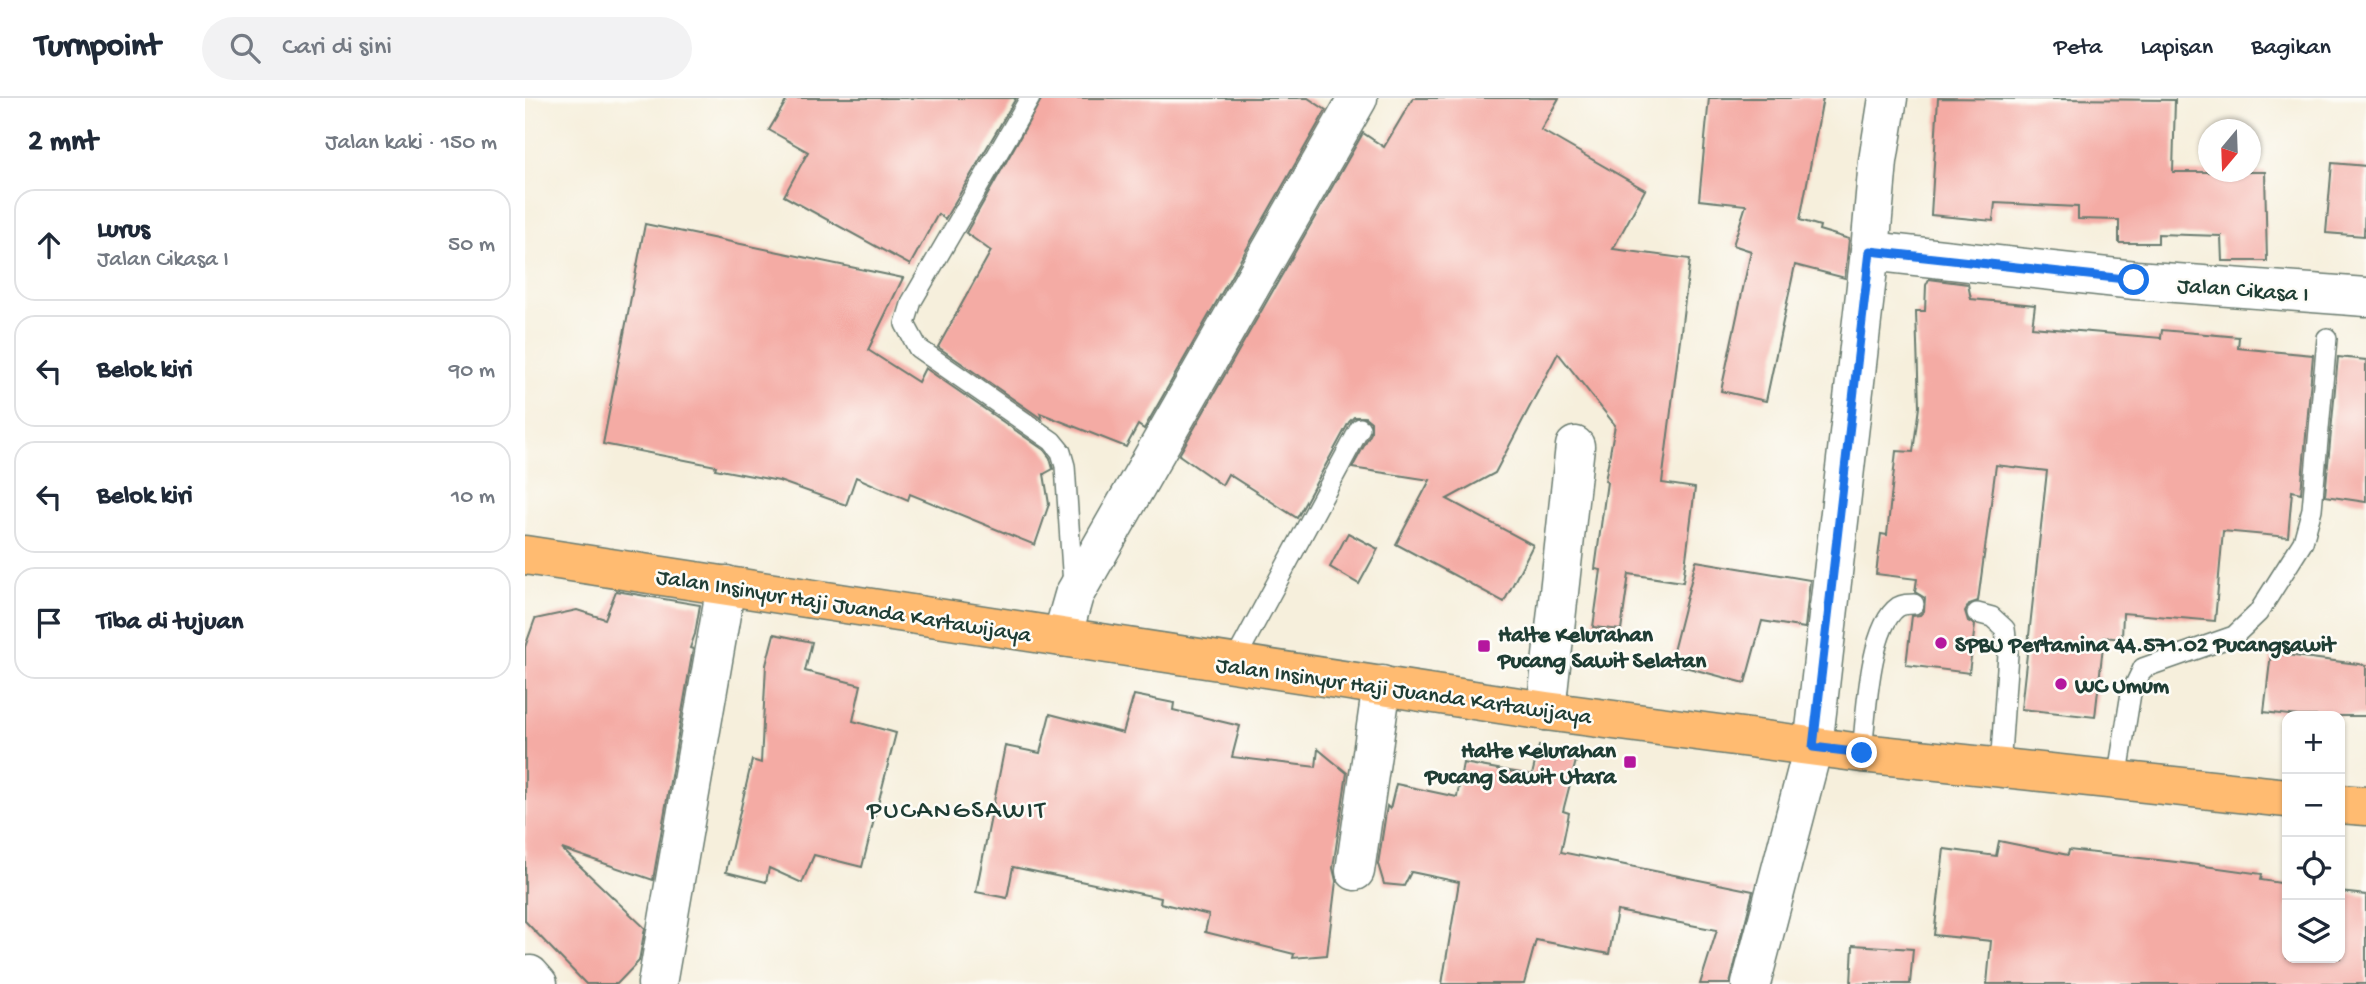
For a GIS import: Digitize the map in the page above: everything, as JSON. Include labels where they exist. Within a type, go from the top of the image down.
[{"type":"main road","name":"Jalan Insinyur Haji Juanda Kartawijaya","points":[[525,555],[1546,711],[1862,753],[2282,797]]},
{"type":"main road","points":[[2345,804],[2366,806]]},
{"type":"street","points":[[1062,637],[1074,595],[1357,98]]},
{"type":"street","points":[[1751,984],[1813,747],[1878,162],[1888,98]]},
{"type":"street","name":"Jalan Cikasa I","points":[[1870,251],[2134,280],[2366,298]]},
{"type":"street","points":[[1546,711],[1575,446]]},
{"type":"street","points":[[657,984],[726,585]]},
{"type":"street","points":[[1355,871],[1381,685]]},
{"type":"lane","points":[[1031,98],[912,301],[905,324],[918,348],[1052,441],[1061,452],[1065,466],[1071,531],[1074,595]]},
{"type":"lane","points":[[2117,780],[2131,692],[2143,668],[2234,636],[2258,613],[2303,542],[2312,509],[2327,338]]},
{"type":"lane","points":[[1233,664],[1360,428]]},
{"type":"lane","points":[[1862,753],[1878,638],[1888,616],[1900,605],[1914,604]]},
{"type":"lane","points":[[1977,612],[1992,617],[2005,629],[2008,654],[2000,768]]},
{"type":"building","points":[[788,98],[1016,98],[945,219],[938,214],[910,265],[784,196],[808,152],[769,130]]},
{"type":"building","points":[[1042,98],[1308,98],[1326,110],[1144,429],[1138,425],[1126,447],[1040,413],[1042,419],[938,347],[991,251],[966,233]]},
{"type":"building","points":[[1413,98],[1559,98],[1541,130],[1645,190],[1613,249],[1690,259],[1662,483],[1695,488],[1683,582],[1629,574],[1621,630],[1593,627],[1601,570],[1595,569],[1607,482],[1605,481],[1615,425],[1558,353],[1495,473],[1447,499],[1533,545],[1504,602],[1396,544],[1430,480],[1352,468],[1371,433],[1371,422],[1365,417],[1354,417],[1349,422],[1297,518],[1228,474],[1222,485],[1179,455],[1363,133],[1384,147]]},
{"type":"building","points":[[1709,98],[1823,98],[1800,220],[1820,226],[1819,230],[1849,239],[1845,278],[1795,265],[1766,401],[1721,391],[1751,251],[1733,245],[1746,205],[1699,200]]},
{"type":"building","points":[[1938,98],[2175,100],[2173,172],[2198,172],[2198,182],[2261,182],[2261,172],[2265,172],[2267,261],[2222,261],[2221,236],[2158,234],[2158,243],[2119,243],[2119,220],[2078,219],[2078,207],[1995,203],[1993,221],[1931,215]]},
{"type":"building","points":[[2332,163],[2366,166],[2364,236],[2326,233]]},
{"type":"building","points":[[645,224],[903,278],[868,350],[918,382],[925,368],[1044,450],[1053,469],[1044,474],[1049,504],[1035,545],[910,494],[908,500],[856,477],[846,505],[779,481],[603,444]]},
{"type":"building","points":[[1929,279],[1968,284],[1971,299],[2035,305],[2032,327],[2161,338],[2162,330],[2239,337],[2238,348],[2313,355],[2301,493],[2292,491],[2288,537],[2223,531],[2215,621],[2123,613],[2122,639],[2104,637],[2095,717],[2021,709],[2047,471],[1996,465],[1978,601],[1969,604],[1965,611],[1968,621],[1975,625],[1969,673],[1906,665],[1912,616],[1920,615],[1924,611],[1925,598],[1915,592],[1917,579],[1876,574],[1881,534],[1887,535],[1896,451],[1913,452],[1919,407],[1916,311],[1925,311],[1926,285]]},
{"type":"building","points":[[2338,357],[2366,360],[2366,502],[2325,496]]},
{"type":"building","points":[[1348,533],[1378,549],[1359,584],[1330,567]]},
{"type":"building","points":[[1696,561],[1810,580],[1805,628],[1762,621],[1745,683],[1670,663]]},
{"type":"building","points":[[616,591],[700,605],[690,648],[693,649],[653,880],[562,849],[645,928],[639,961],[617,984],[586,984],[525,921],[525,647],[535,619],[577,610],[605,619]]},
{"type":"building","points":[[774,634],[812,642],[805,671],[861,685],[853,721],[896,733],[862,867],[814,855],[802,883],[769,868],[766,882],[726,872],[752,760],[761,763],[766,665]]},
{"type":"building","points":[[2271,653],[2366,665],[2366,716],[2345,716],[2345,711],[2282,711],[2282,714],[2264,712]]},
{"type":"building","points":[[1134,695],[1174,703],[1173,710],[1240,726],[1232,757],[1316,767],[1318,749],[1347,773],[1333,868],[1336,881],[1327,955],[1293,958],[1294,954],[1205,932],[1209,915],[1160,903],[1161,898],[1013,867],[1007,898],[976,892],[1005,746],[1040,753],[1050,714],[1123,733]]},
{"type":"building","points":[[1539,746],[1577,757],[1563,811],[1569,813],[1561,852],[1753,891],[1730,984],[1700,984],[1717,930],[1617,911],[1609,954],[1536,940],[1524,984],[1442,984],[1459,882],[1411,872],[1404,886],[1384,884],[1378,864],[1387,806],[1390,809],[1396,784],[1457,797],[1463,763],[1532,775]]},
{"type":"building","points":[[1999,841],[2068,855],[2069,850],[2262,874],[2261,880],[2282,883],[2282,963],[2345,963],[2345,893],[2366,895],[2366,984],[1987,984],[1991,941],[1934,935],[1944,849],[1996,856]]},
{"type":"building","points":[[1853,945],[1913,949],[1910,984],[1851,984]]},
{"type":"place","name":"SPBU Pertamina 44.571.02 Pucangsawit","points":[[1941,643]]},
{"type":"place","name":"Halte Kelurahan Pucang Sawit Selatan","points":[[1484,646]]},
{"type":"place","name":"WC Umum","points":[[2061,684]]},
{"type":"place","name":"Halte Kelurahan Pucang Sawit Utara","points":[[1630,762]]},
{"type":"district","name":"PUCANGSAWIT","points":[[957,808]]},
{"type":"route","points":[[1862,753],[1813,747],[1870,251],[2134,280]]}]
